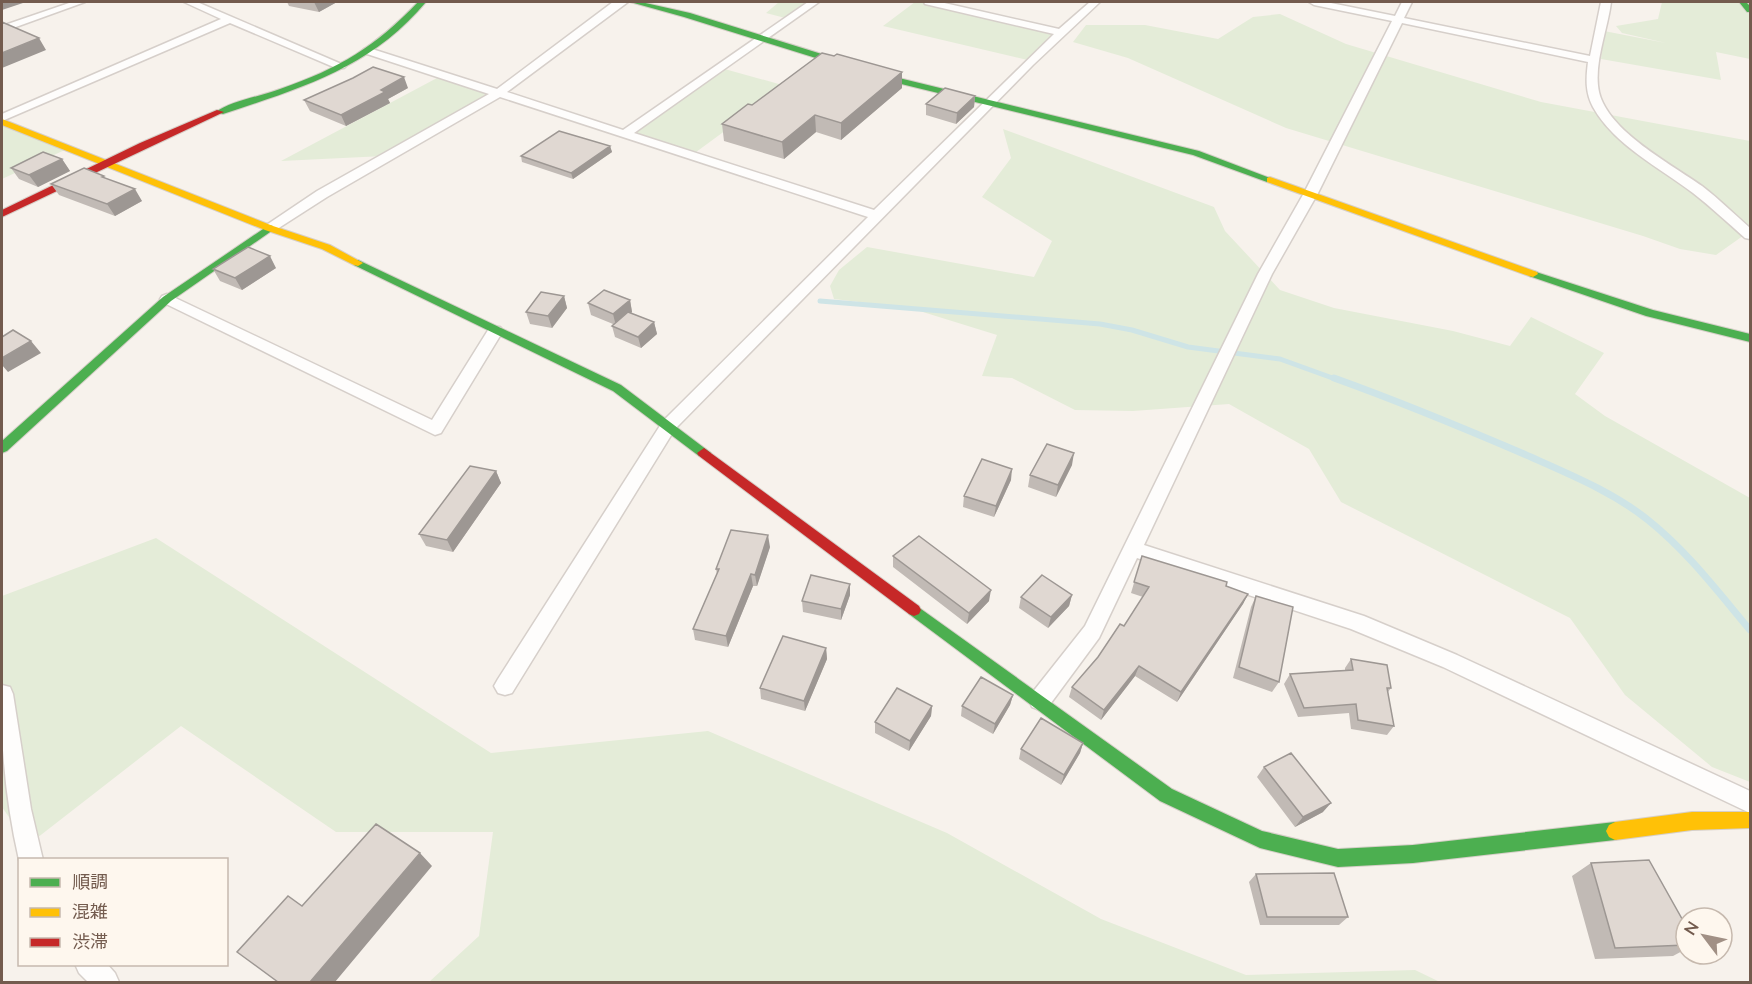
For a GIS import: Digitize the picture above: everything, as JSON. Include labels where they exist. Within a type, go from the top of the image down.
[{"type":"main road","points":[[2,214],[105,162],[231,107],[292,87],[340,66],[368,51],[400,26],[422,2]]},
{"type":"main road","points":[[634,2],[896,80],[1196,153],[1586,293],[1650,313],[1750,338]]},
{"type":"main road","points":[[1742,2],[1750,10]]},
{"type":"main road","points":[[222,127],[285,96],[292,87]]},
{"type":"main road","points":[[2,120],[269,228],[326,248],[617,388],[669,424],[865,574],[1040,700],[1166,795],[1260,840],[1338,858],[1435,852],[1692,821],[1750,820]]},
{"type":"main road","points":[[129,172],[148,162]]},
{"type":"main road","points":[[2,448],[167,299],[269,228]]},
{"type":"street","points":[[2,30],[80,2]]},
{"type":"street","points":[[189,2],[340,66]]},
{"type":"street","points":[[269,228],[322,194],[499,93],[619,2]]},
{"type":"street","points":[[626,134],[814,2]]},
{"type":"street","points":[[929,2],[1062,33]]},
{"type":"street","points":[[505,686],[669,424],[1095,2]]},
{"type":"street","points":[[1314,2],[1595,60]]},
{"type":"street","points":[[1040,700],[1092,632],[1265,274],[1311,193],[1407,2]]},
{"type":"street","points":[[1606,2],[1595,60],[1593,92],[1604,113],[1628,140],[1700,192],[1750,235]]},
{"type":"street","points":[[2,120],[230,19]]},
{"type":"street","points":[[368,51],[878,216]]},
{"type":"street","points":[[167,299],[435,429],[495,331]]},
{"type":"street","points":[[1131,548],[1357,622],[1450,661],[1750,801]]},
{"type":"street","points":[[2,694],[19,809],[31,858]]},
{"type":"street","points":[[90,966],[106,982]]},
{"type":"green space","points":[[779,2],[814,2],[789,19],[766,13]]},
{"type":"green space","points":[[915,2],[929,2],[1062,33],[1032,61],[883,26]]},
{"type":"green space","points":[[1662,2],[1750,2],[1750,59],[1716,52],[1721,80],[1601,59],[1604,31],[1666,43],[1622,33],[1616,26],[1658,19]]},
{"type":"green space","points":[[1280,14],[1346,44],[1541,102],[1750,141],[1750,235],[1747,233],[1716,255],[1680,249],[1286,128],[1128,58],[1073,42],[1086,25],[1145,25],[1218,39],[1253,17]]},
{"type":"green space","points":[[721,68],[786,86],[692,155],[629,132]]},
{"type":"green space","points":[[437,78],[493,91],[384,156],[281,161]]},
{"type":"green space","points":[[2,122],[69,148],[2,179]]},
{"type":"green space","points":[[1003,129],[1214,207],[1225,231],[1280,290],[1334,308],[1453,331],[1510,346],[1531,317],[1604,353],[1575,394],[1605,416],[1750,498],[1750,782],[1712,767],[1625,695],[1570,618],[1341,502],[1309,449],[1229,404],[1133,411],[1075,410],[1012,378],[982,376],[997,335],[910,308],[834,299],[830,286],[839,270],[867,247],[1034,277],[1052,241],[982,197],[1011,158]]},
{"type":"green space","points":[[156,538],[491,753],[708,731],[947,833],[1101,919],[1246,975],[1415,970],[1440,982],[429,982],[479,936],[493,832],[336,832],[181,726],[28,845],[2,807],[2,596]]},
{"type":"building","points":[[2,22],[39,38],[2,53]]},
{"type":"building","points":[[822,53],[834,56],[837,54],[902,72],[841,123],[815,115],[782,142],[722,124],[748,104],[752,105]]},
{"type":"building","points":[[373,67],[404,77],[381,90],[385,92],[341,115],[304,100],[353,78]]},
{"type":"building","points":[[945,88],[975,96],[957,113],[926,104]]},
{"type":"building","points":[[559,131],[610,146],[571,173],[521,156]]},
{"type":"building","points":[[43,152],[62,159],[29,175],[11,168]]},
{"type":"building","points":[[84,168],[135,189],[107,204],[51,184]]},
{"type":"building","points":[[248,247],[270,256],[235,278],[213,269]]},
{"type":"building","points":[[604,290],[630,300],[613,314],[588,303]]},
{"type":"building","points":[[541,292],[564,296],[548,316],[526,312]]},
{"type":"building","points":[[628,312],[654,322],[638,337],[612,326]]},
{"type":"building","points":[[13,330],[31,341],[2,358],[2,337]]},
{"type":"building","points":[[1047,444],[1074,453],[1058,485],[1030,475]]},
{"type":"building","points":[[982,459],[1012,469],[996,506],[964,496]]},
{"type":"building","points":[[470,466],[496,471],[447,540],[419,534]]},
{"type":"building","points":[[731,530],[768,535],[755,575],[751,574],[726,636],[693,629],[719,569],[716,569]]},
{"type":"building","points":[[919,536],[991,590],[969,613],[893,556]]},
{"type":"building","points":[[1142,556],[1227,582],[1226,586],[1248,594],[1181,692],[1139,666],[1104,710],[1072,687],[1098,657],[1120,624],[1124,626],[1149,587],[1134,582]]},
{"type":"building","points":[[811,575],[850,584],[841,609],[802,601]]},
{"type":"building","points":[[1042,575],[1072,595],[1051,617],[1021,597]]},
{"type":"building","points":[[1256,596],[1293,607],[1279,682],[1239,667]]},
{"type":"building","points":[[783,636],[826,648],[804,701],[760,688]]},
{"type":"building","points":[[1351,659],[1387,665],[1391,688],[1387,688],[1394,726],[1358,720],[1356,704],[1304,708],[1290,674],[1353,670]]},
{"type":"building","points":[[981,677],[1013,695],[995,724],[962,706]]},
{"type":"building","points":[[897,688],[932,706],[910,741],[875,722]]},
{"type":"building","points":[[1041,718],[1083,743],[1064,775],[1021,749]]},
{"type":"building","points":[[1291,753],[1331,803],[1303,817],[1264,767]]},
{"type":"building","points":[[376,824],[420,853],[310,982],[278,982],[237,952],[288,896],[302,906]]},
{"type":"building","points":[[1649,860],[1675,906],[1674,946],[1615,948],[1591,863]]},
{"type":"building","points":[[1334,873],[1348,917],[1267,917],[1256,874]]},
{"type":"waterway","points":[[820,301],[1100,324],[1132,330],[1188,347],[1280,359],[1338,380]]},
{"type":"waterway","points":[[1334,378],[1429,414],[1524,454],[1619,500],[1648,520],[1676,545],[1702,572],[1750,630]]},
{"type":"traffic: fast","points":[[220,112],[339,69],[375,47],[422,2]]},
{"type":"traffic: fast","points":[[634,2],[687,15],[896,80],[1196,153],[1270,180]]},
{"type":"traffic: fast","points":[[1742,2],[1750,10]]},
{"type":"traffic: fast","points":[[2,448],[167,299],[269,228]]},
{"type":"traffic: fast","points":[[358,263],[617,388],[704,453]]},
{"type":"traffic: fast","points":[[1533,274],[1650,313],[1750,338]]},
{"type":"traffic: fast","points":[[914,610],[1166,795],[1260,839],[1338,858],[1413,854],[1615,831]]},
{"type":"traffic: slow","points":[[2,122],[269,228],[326,247],[358,263]]},
{"type":"traffic: slow","points":[[1270,180],[1533,274]]},
{"type":"traffic: slow","points":[[1615,831],[1692,821],[1750,820]]},
{"type":"traffic: jam","points":[[2,214],[143,145],[220,112]]},
{"type":"traffic: jam","points":[[704,453],[914,610]]}]
